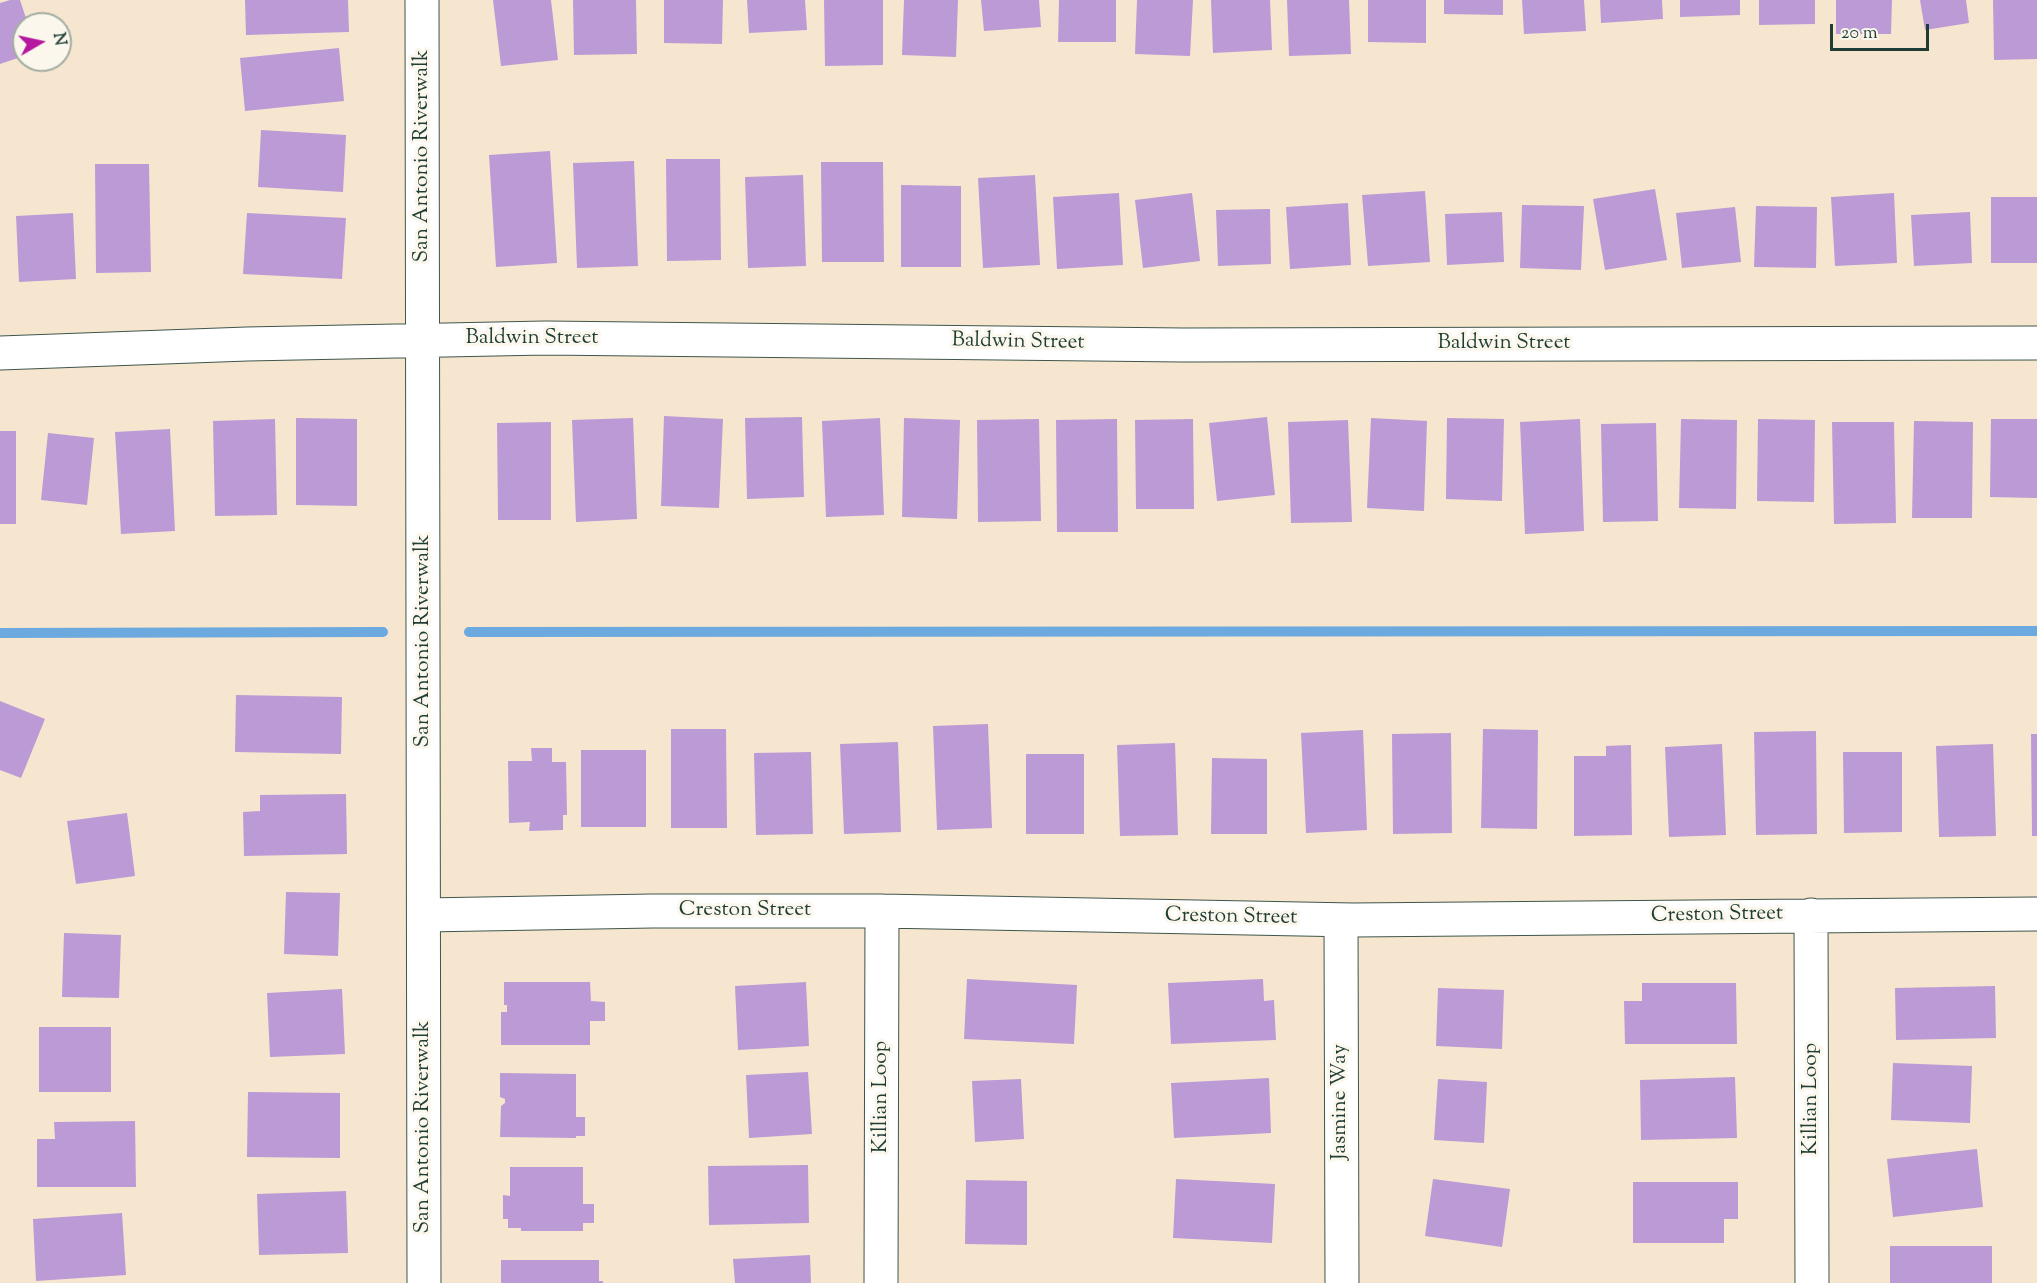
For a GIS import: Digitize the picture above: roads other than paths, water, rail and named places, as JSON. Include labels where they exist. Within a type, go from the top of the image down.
[{"type":"street","name":"San Antonio Riverwalk","points":[[422,0],[424,1283]]},
{"type":"street","name":"Baldwin Street","points":[[0,353],[423,339],[545,338],[1183,345],[2037,343]]},
{"type":"street","name":"Creston Street","points":[[425,915],[652,911],[882,911],[1341,920],[2037,914]]},
{"type":"street","name":"Killian Loop","points":[[881,1283],[882,911]]},
{"type":"street","name":"Killian Loop","points":[[1811,915],[1812,1283]]},
{"type":"street","name":"Jasmine Way","points":[[1341,920],[1342,1283]]},
{"type":"waterway","points":[[469,632],[2037,631]]},
{"type":"waterway","points":[[0,633],[383,632]]}]
